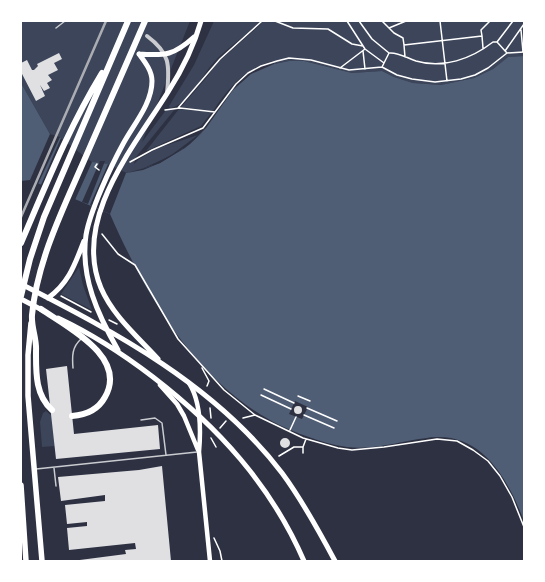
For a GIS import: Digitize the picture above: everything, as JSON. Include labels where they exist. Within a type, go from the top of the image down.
[{"type":"highway","points":[[21,297],[34,244],[54,193],[128,21]]},
{"type":"highway","points":[[42,561],[27,369],[32,316],[39,279],[64,206],[144,23]]},
{"type":"highway","points":[[21,243],[67,136],[86,100],[112,57]]},
{"type":"highway","points":[[41,309],[82,338],[105,360],[109,370],[110,382],[107,394],[98,406],[85,414],[72,416]]},
{"type":"highway","points":[[32,316],[37,349],[38,388],[45,404],[52,410]]},
{"type":"highway","points":[[21,485],[26,561]]},
{"type":"highway","points":[[21,530],[25,546]]},
{"type":"main road","points":[[166,367],[122,320],[101,288],[96,268],[94,248],[96,227],[101,210],[119,168],[134,141],[167,93],[187,59],[201,21]]},
{"type":"main road","points":[[48,298],[59,290],[68,279],[113,165],[150,94],[151,75],[139,54],[165,54],[180,50],[196,35]]},
{"type":"main road","points":[[86,234],[85,262],[88,284],[105,327],[118,350]]},
{"type":"main road","points":[[21,284],[105,327],[166,367],[221,407],[268,456],[305,507],[335,561]]},
{"type":"main road","points":[[21,297],[118,350],[198,414],[225,440],[259,482],[282,518],[304,561]]},
{"type":"main road","points":[[155,379],[177,404],[184,416],[199,452]]},
{"type":"main road","points":[[189,383],[196,396],[200,435],[199,452],[210,561]]},
{"type":"street","points":[[147,36],[156,43],[165,54],[169,75],[167,93]]},
{"type":"lane","points":[[56,28],[65,21]]},
{"type":"lane","points":[[73,368],[72,354],[74,346],[82,338]]},
{"type":"lane","points":[[141,420],[155,418],[162,423],[166,455]]},
{"type":"lane","points":[[34,469],[199,452]]},
{"type":"lane","points":[[54,467],[56,486]]},
{"type":"path","points":[[178,108],[220,59],[262,21]]},
{"type":"path","points":[[275,21],[293,28],[328,29],[352,44],[363,46]]},
{"type":"path","points":[[346,21],[363,46],[365,69]]},
{"type":"path","points":[[359,21],[372,39],[389,53],[395,52],[405,57],[425,63],[445,63],[468,57],[493,42],[497,42],[514,21]]},
{"type":"path","points":[[382,21],[403,38],[405,57]]},
{"type":"path","points":[[389,28],[406,21]]},
{"type":"path","points":[[440,21],[447,82]]},
{"type":"path","points":[[483,49],[481,30],[490,21]]},
{"type":"path","points":[[505,51],[524,24]]},
{"type":"path","points":[[128,163],[152,150],[203,128],[236,84],[248,73],[261,66],[289,58],[311,60],[349,70],[382,67],[412,79],[447,82],[475,74],[488,68],[507,54],[524,52],[521,30]]},
{"type":"path","points":[[404,45],[482,36]]},
{"type":"path","points":[[497,42],[507,54]]},
{"type":"path","points":[[364,50],[384,63]]},
{"type":"path","points":[[340,68],[364,50]]},
{"type":"path","points":[[382,67],[389,53]]},
{"type":"path","points":[[165,110],[178,108],[215,112]]},
{"type":"path","points":[[97,164],[95,167],[99,170]]},
{"type":"path","points":[[101,234],[118,254],[135,265],[178,339],[224,390],[255,416],[306,439],[352,450],[437,439],[457,441],[488,461],[500,476],[512,497],[524,527]]},
{"type":"path","points":[[60,295],[91,312]]},
{"type":"path","points":[[202,367],[209,381],[207,386]]},
{"type":"path","points":[[264,389],[294,403]]},
{"type":"path","points":[[261,396],[291,409]]},
{"type":"path","points":[[298,396],[310,401]]},
{"type":"path","points":[[210,405],[211,420]]},
{"type":"path","points":[[307,408],[337,421]]},
{"type":"path","points":[[304,415],[334,428]]},
{"type":"path","points":[[243,418],[255,416]]},
{"type":"path","points":[[290,430],[296,417]]},
{"type":"path","points":[[220,428],[226,421]]},
{"type":"path","points":[[213,435],[211,437],[216,447]]},
{"type":"path","points":[[303,453],[303,447],[306,439]]},
{"type":"path","points":[[279,456],[294,447],[303,447]]},
{"type":"shaded area","points":[[21,21],[190,21],[142,142],[166,110],[175,109],[136,157],[134,164],[139,159],[158,148],[198,135],[170,156],[142,169],[110,212],[49,132],[21,83]]},
{"type":"shaded area","points":[[214,21],[261,21],[214,62],[189,96],[177,106],[170,108],[169,106],[194,65]]},
{"type":"shaded area","points":[[261,21],[524,21],[524,56],[508,57],[493,69],[474,78],[441,85],[413,83],[394,77],[382,71],[352,73],[304,61],[289,61],[274,64],[273,61],[263,64],[238,80],[225,94],[213,111],[181,107],[217,63],[261,24]]},
{"type":"shaded area","points":[[524,56],[524,521],[503,477],[482,453],[469,444],[454,439],[437,437],[388,445],[355,448],[326,443],[271,421],[240,400],[211,375],[186,346],[163,315],[143,282],[110,214],[30,180],[21,181],[21,83],[50,134],[61,138],[92,162],[108,164],[127,173],[160,163],[190,144],[206,128],[233,90],[251,74],[274,64],[289,61],[304,61],[352,73],[382,71],[394,77],[413,83],[441,85],[474,78],[493,69],[508,57]]},
{"type":"shaded area","points":[[179,109],[212,112],[201,126],[146,151]]},
{"type":"shaded area","points":[[79,267],[83,285],[92,310],[61,294]]},
{"type":"shaded area","points":[[46,411],[52,416],[55,446],[42,447],[40,422],[43,413]]},
{"type":"pier","points":[[203,132],[185,148],[160,163],[143,170],[129,173],[151,166],[182,149]]},
{"type":"pier","points":[[50,134],[60,137],[38,184],[30,180]]},
{"type":"pier","points":[[61,138],[92,162],[75,200],[41,185]]},
{"type":"pier","points":[[100,161],[105,161],[88,204],[82,202]]},
{"type":"pier","points":[[108,164],[127,173],[110,214],[90,205]]},
{"type":"pier","points":[[295,401],[308,407],[302,419],[289,414]]},
{"type":"building","points":[[59,53],[62,59],[54,63],[58,70],[48,75],[52,80],[47,83],[50,88],[44,91],[40,85],[45,96],[36,101],[21,72],[21,63],[27,60],[32,70],[34,70],[38,66],[37,64]]},
{"type":"building","points":[[67,366],[74,434],[158,425],[160,449],[56,459],[46,369]]},
{"type":"building","points":[[296,406],[300,406],[302,410],[300,414],[296,414],[294,412],[294,408]]},
{"type":"building","points":[[283,438],[287,438],[290,443],[287,448],[283,448],[280,445],[280,441]]},
{"type":"building","points":[[162,466],[171,561],[72,561],[126,554],[125,550],[136,549],[135,543],[69,550],[67,528],[87,526],[87,522],[67,524],[65,505],[105,501],[105,495],[61,501],[58,477],[139,470]]},
{"type":"railway","points":[[21,217],[106,21]]}]
